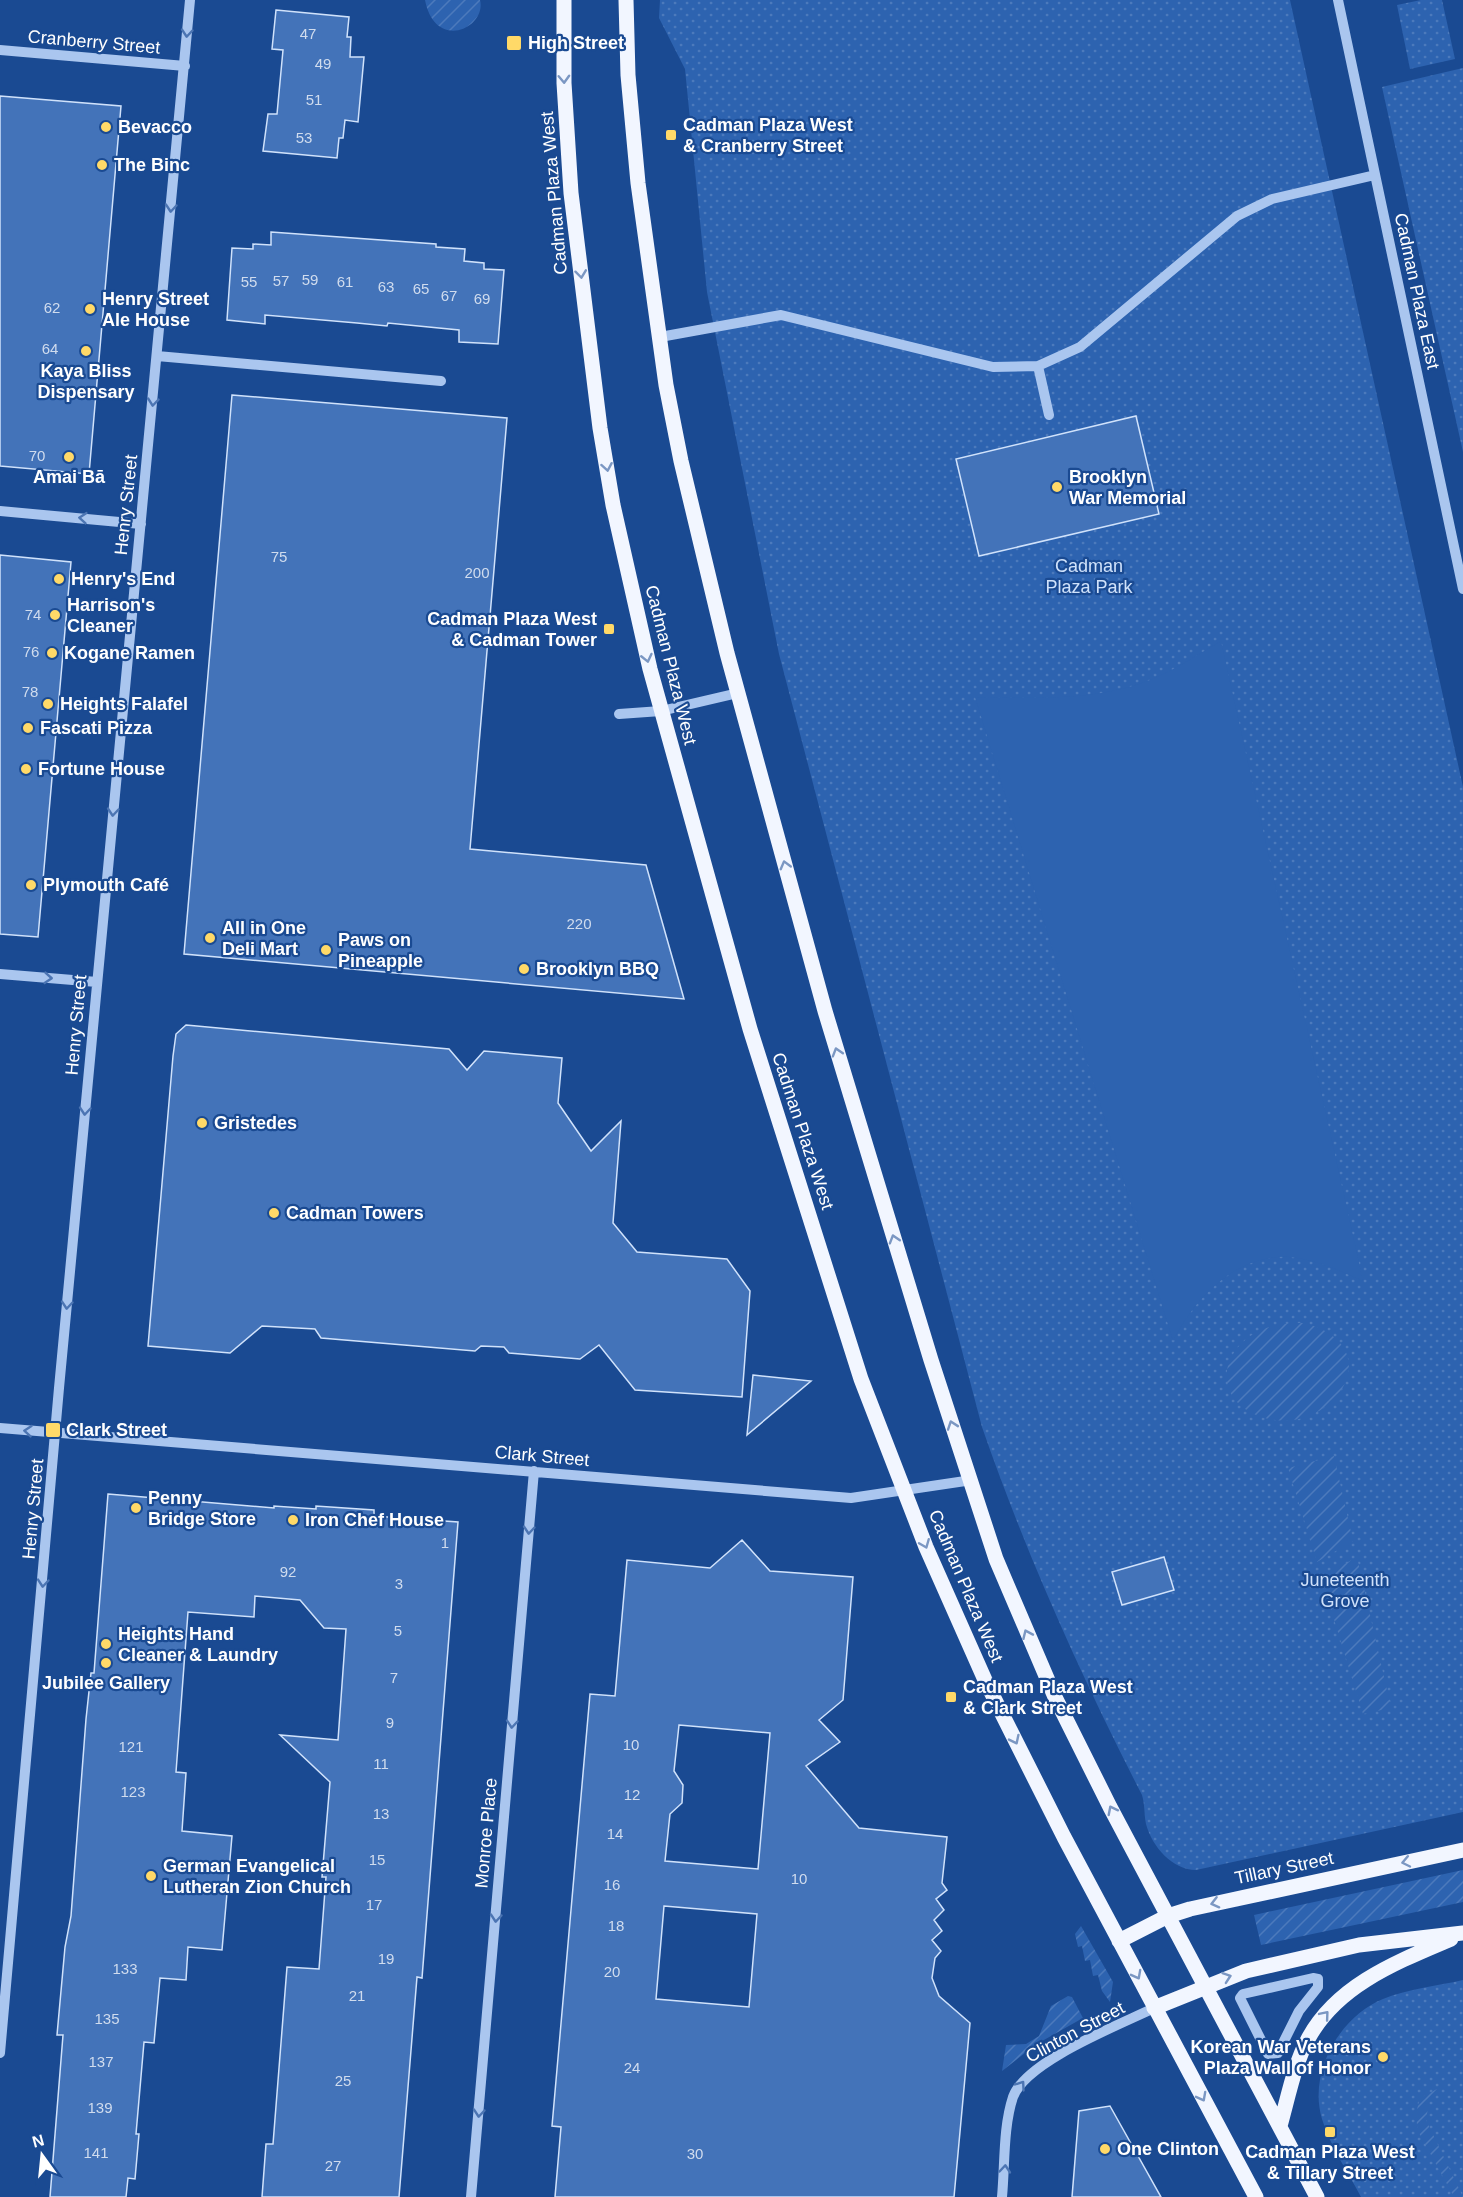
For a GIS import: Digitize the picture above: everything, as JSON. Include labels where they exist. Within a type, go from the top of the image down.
[{"type":"main road","name":"Cadman Plaza West","points":[[564,0],[564,83],[571,193],[600,428],[630,585],[661,711],[750,1029],[861,1379],[926,1547],[985,1680],[1154,2008],[1256,2197]]},
{"type":"main road","name":"Cadman Plaza West","points":[[626,0],[628,75],[638,183],[681,461],[738,693],[828,1023],[931,1360],[972,1480],[992,1550],[1042,1668],[1080,1747],[1204,1986],[1317,2197]]},
{"type":"main road","name":"Tillary Street","points":[[1119,1941],[1168,1916],[1240,1897],[1463,1850]]},
{"type":"main road","points":[[1154,2008],[1246,1971],[1359,1945],[1463,1933]]},
{"type":"main road","points":[[1280,2126],[1307,2040],[1326,2013],[1366,1978],[1463,1933]]},
{"type":"street","name":"Henry Street","points":[[0,2053],[97,982],[190,0]]},
{"type":"street","name":"Cadman Plaza East","points":[[1338,0],[1463,589]]},
{"type":"street","name":"Cranberry Street","points":[[0,50],[185,66]]},
{"type":"street","points":[[660,337],[781,315],[993,367],[1038,366],[1080,347],[1237,216],[1272,199],[1375,175]]},
{"type":"street","points":[[157,356],[441,381]]},
{"type":"street","points":[[1038,366],[1049,415]]},
{"type":"street","points":[[0,511],[141,524]]},
{"type":"street","points":[[619,714],[661,711],[738,693]]},
{"type":"street","points":[[0,974],[97,982]]},
{"type":"street","name":"Clark Street","points":[[0,1428],[851,1498],[972,1480]]},
{"type":"street","name":"Monroe Place","points":[[471,2197],[534,1471]]},
{"type":"street","points":[[1313,1978],[1319,1982],[1286,2032],[1278,2053],[1273,2056],[1268,2054],[1241,2000],[1243,1994],[1259,1991],[1313,1978]]},
{"type":"street","name":"Clinton Street","points":[[1002,2197],[1009,2113],[1021,2081],[1051,2059],[1154,2008]]},
{"type":"green space","points":[[425,0],[480,0],[480,10],[476,19],[468,26],[459,30],[449,30],[439,26],[431,16]]},
{"type":"green space","name":"Cadman Plaza Park","points":[[660,0],[1290,0],[1463,787],[1463,1812],[1196,1870],[1187,1869],[1172,1862],[1158,1849],[1149,1833],[1142,1795],[1097,1705],[1036,1568],[982,1427],[779,654],[707,292],[685,69],[659,18]]},
{"type":"green space","points":[[1421,0],[1442,0],[1455,59],[1410,69],[1397,5]]},
{"type":"green space","points":[[1463,68],[1463,452],[1382,87]]},
{"type":"green space","points":[[1221,641],[1363,1281],[1327,1266],[1299,1258],[1270,1258],[1252,1263],[1235,1271],[1205,1295],[1193,1309],[1173,1341],[975,697],[1078,696],[1119,689],[1161,675]]},
{"type":"green space","points":[[1304,1323],[1332,1336],[1346,1353],[1348,1372],[1340,1392],[1324,1408],[1303,1418],[1277,1420],[1250,1412],[1230,1393],[1227,1382],[1227,1370],[1237,1348],[1259,1331],[1281,1324]]},
{"type":"green space","points":[[1334,1456],[1353,1541],[1317,1562],[1288,1468]]},
{"type":"green space","name":"Juneteenth Grove","points":[[1357,1557],[1391,1708],[1363,1714],[1321,1577]]},
{"type":"green space","points":[[1463,1870],[1463,1902],[1261,1945],[1254,1915]]},
{"type":"green space","points":[[1081,1926],[1113,1982],[1110,2002],[1102,1991],[1098,1975],[1093,1976],[1090,1960],[1085,1961],[1082,1946],[1078,1947],[1075,1934]]},
{"type":"green space","points":[[1463,1980],[1463,2197],[1361,2197],[1334,2149],[1322,2119],[1319,2083],[1331,2048],[1353,2019],[1367,2007],[1383,1999],[1412,1990]]},
{"type":"green space","points":[[1068,1996],[1072,1997],[1083,2018],[1035,2045],[1002,2071],[1006,2045],[1026,2044],[1039,2036],[1051,2006]]},
{"type":"green space","points":[[1437,2089],[1429,2102],[1426,2120],[1463,2197],[1454,2197],[1419,2133],[1416,2116],[1420,2098]]},
{"type":"building","points":[[276,10],[349,17],[347,37],[351,37],[350,57],[364,57],[358,122],[345,120],[343,138],[339,138],[337,158],[263,151],[268,114],[277,114],[283,50],[272,49]]},
{"type":"building","points":[[0,96],[121,106],[89,474],[0,466]]},
{"type":"building","points":[[271,232],[436,244],[436,247],[465,249],[464,261],[484,263],[484,269],[504,270],[498,344],[459,342],[459,330],[388,323],[387,326],[265,315],[265,324],[227,320],[232,248],[253,249],[253,244],[271,245]]},
{"type":"building","points":[[232,395],[507,418],[470,849],[646,865],[684,999],[184,954]]},
{"type":"building","name":"Brooklyn War Memorial","points":[[1136,416],[1159,514],[979,556],[956,459]]},
{"type":"building","points":[[0,555],[71,562],[38,937],[0,934]]},
{"type":"building","name":"Cadman Towers","points":[[186,1025],[449,1049],[467,1070],[484,1051],[562,1058],[558,1103],[591,1151],[621,1121],[613,1223],[637,1252],[727,1259],[750,1291],[742,1397],[635,1390],[599,1345],[580,1359],[509,1353],[504,1347],[481,1346],[475,1351],[321,1338],[315,1329],[262,1326],[230,1353],[148,1346],[173,1056],[176,1034]]},
{"type":"building","points":[[753,1375],[811,1381],[747,1435]]},
{"type":"building","points":[[108,1494],[274,1508],[274,1506],[316,1509],[316,1506],[374,1510],[374,1516],[458,1522],[422,1978],[417,1977],[399,2197],[262,2197],[266,2144],[273,2144],[287,1967],[319,1969],[326,1877],[322,1877],[330,1782],[280,1735],[338,1740],[346,1629],[324,1628],[300,1600],[255,1596],[254,1617],[188,1612],[176,1772],[186,1773],[182,1831],[232,1836],[222,1950],[188,1947],[186,1980],[160,1978],[154,2043],[144,2042],[136,2134],[139,2134],[135,2179],[128,2178],[126,2197],[50,2197],[63,2035],[57,2035],[65,1947],[71,1916],[86,1719],[91,1673],[94,1673]]},
{"type":"building","points":[[742,1540],[770,1571],[853,1577],[843,1700],[819,1720],[840,1742],[806,1766],[859,1828],[947,1837],[942,1883],[947,1890],[936,1899],[944,1910],[934,1920],[942,1931],[932,1940],[941,1951],[935,1958],[932,1978],[939,1996],[970,2023],[954,2197],[555,2197],[561,2127],[552,2126],[590,1694],[615,1696],[627,1560],[710,1568]],"holes":[[[679,1725],[770,1733],[758,1869],[665,1861],[670,1814],[682,1803],[683,1785],[674,1771]],[[664,1906],[757,1914],[749,2007],[656,1999]]]},
{"type":"building","points":[[1164,1557],[1174,1590],[1122,1605],[1112,1572]]},
{"type":"building","name":"One Clinton","points":[[1110,2106],[1161,2197],[1072,2197],[1079,2111]]},
{"type":"place","name":"High Street","points":[[514,43]]},
{"type":"place","name":"Bevacco","points":[[106,127]]},
{"type":"place","name":"Cadman Plaza West & Cranberry Street","points":[[671,135]]},
{"type":"place","name":"The Binc","points":[[102,165]]},
{"type":"place","name":"Henry Street Ale House","points":[[90,309]]},
{"type":"place","name":"Kaya Bliss Dispensary","points":[[86,351]]},
{"type":"place","name":"Amai Bā","points":[[69,457]]},
{"type":"place","name":"Brooklyn War Memorial","points":[[1057,487]]},
{"type":"place","name":"Henry's End","points":[[59,579]]},
{"type":"place","name":"Harrison's Cleaner","points":[[55,615]]},
{"type":"place","name":"Cadman Plaza West & Cadman Tower","points":[[609,629]]},
{"type":"place","name":"Kogane Ramen","points":[[52,653]]},
{"type":"place","name":"Heights Falafel","points":[[48,704]]},
{"type":"place","name":"Fascati Pizza","points":[[28,728]]},
{"type":"place","name":"Fortune House","points":[[26,769]]},
{"type":"place","name":"Plymouth Café","points":[[31,885]]},
{"type":"place","name":"All in One Deli Mart","points":[[210,938]]},
{"type":"place","name":"Paws on Pineapple","points":[[326,950]]},
{"type":"place","name":"Brooklyn BBQ","points":[[524,969]]},
{"type":"place","name":"Gristedes","points":[[202,1123]]},
{"type":"place","name":"Cadman Towers","points":[[274,1213]]},
{"type":"place","name":"Clark Street","points":[[53,1430]]},
{"type":"place","name":"Penny Bridge Store","points":[[136,1508]]},
{"type":"place","name":"Iron Chef House","points":[[293,1520]]},
{"type":"place","name":"Heights Hand Cleaner & Laundry","points":[[106,1644]]},
{"type":"place","name":"Jubilee Gallery","points":[[106,1663]]},
{"type":"place","name":"Cadman Plaza West & Clark Street","points":[[951,1697]]},
{"type":"place","name":"German Evangelical Lutheran Zion Church","points":[[151,1876]]},
{"type":"place","name":"Korean War Veterans Plaza Wall of Honor","points":[[1383,2057]]},
{"type":"place","name":"Cadman Plaza West & Tillary Street","points":[[1330,2132]]},
{"type":"place","name":"One Clinton","points":[[1105,2149]]}]
